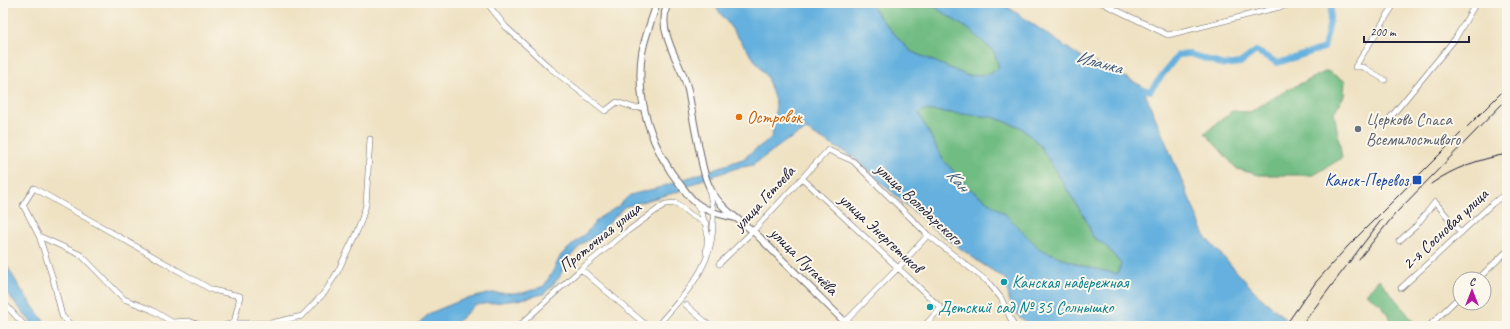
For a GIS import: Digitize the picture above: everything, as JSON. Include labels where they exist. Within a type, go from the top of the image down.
[{"type":"main road","points":[[657,3],[642,52],[642,89],[648,126],[659,154],[673,176],[695,203],[713,213],[737,219]]},
{"type":"main road","points":[[667,3],[664,23],[667,36],[681,68],[687,89],[702,163],[709,186],[718,200],[737,219]]},
{"type":"main road","name":"улица Пугачёва","points":[[737,219],[753,231],[845,325]]},
{"type":"street","points":[[487,3],[506,27],[550,68],[605,111],[617,102],[635,108],[644,107]]},
{"type":"street","points":[[1102,3],[1168,35],[1296,3]]},
{"type":"street","points":[[1385,80],[1364,67],[1355,68],[1395,3]]},
{"type":"street","points":[[1385,124],[1455,39],[1476,3]]},
{"type":"street","points":[[223,326],[234,323],[271,324],[302,316],[325,292],[338,271],[356,234],[364,212],[366,205],[370,139]]},
{"type":"street","name":"улица Гетоева","points":[[720,264],[753,231],[828,150]]},
{"type":"street","name":"улица Володарского","points":[[828,150],[853,161],[928,235],[988,282],[1000,298],[1014,326]]},
{"type":"street","name":"улица Энергетиков","points":[[802,178],[941,308],[924,326]]},
{"type":"street","points":[[657,326],[692,285],[707,260],[712,240],[713,213],[709,186]]},
{"type":"street","points":[[72,326],[62,316],[53,279],[39,236],[22,205],[34,188],[212,290],[240,296],[234,323]]},
{"type":"street","name":"2-я Сосновая улица","points":[[1401,288],[1507,192]]},
{"type":"street","points":[[1399,240],[1416,226],[1435,202],[1460,233]]},
{"type":"street","name":"Проточная улица","points":[[519,326],[582,269],[625,233],[665,204],[676,203],[691,215],[707,224]]},
{"type":"street","points":[[695,203],[707,224],[708,239],[703,267]]},
{"type":"street","points":[[845,325],[928,235]]},
{"type":"street","points":[[39,236],[81,255],[124,298],[152,310],[172,322],[189,321],[202,326]]},
{"type":"street","points":[[1486,271],[1507,251]]},
{"type":"street","points":[[582,269],[647,326]]},
{"type":"street","points":[[3,302],[25,326]]},
{"type":"street","points":[[1430,325],[1452,304]]},
{"type":"street","points":[[686,305],[710,326]]},
{"type":"green space","points":[[870,3],[922,3],[933,6],[971,31],[994,52],[999,67],[990,74],[968,76],[910,51],[881,19]]},
{"type":"green space","points":[[1327,71],[1345,81],[1344,96],[1334,112],[1342,158],[1314,175],[1259,175],[1237,169],[1205,133],[1232,111],[1250,112],[1287,90]]},
{"type":"green space","points":[[923,110],[993,117],[1020,127],[1039,144],[1086,220],[1093,237],[1106,246],[1121,264],[1117,274],[1079,265],[1040,249],[1005,214],[970,189],[943,160],[919,114]]},
{"type":"green space","points":[[1379,279],[1417,326],[1385,326],[1391,320],[1382,305],[1366,294]]},
{"type":"water","name":"Кан","points":[[713,3],[870,3],[881,19],[910,51],[968,76],[990,74],[999,67],[994,52],[971,31],[933,6],[922,3],[1002,3],[1085,60],[1106,67],[1142,86],[1206,238],[1259,296],[1294,326],[1032,326],[1019,316],[1012,308],[1007,282],[1004,278],[979,262],[930,226],[853,157],[806,130],[786,141],[753,165],[737,168],[701,180],[677,192],[624,207],[598,235],[583,243],[567,260],[559,278],[544,294],[518,300],[475,305],[453,326],[416,326],[430,313],[462,300],[492,293],[523,293],[544,286],[561,255],[585,234],[599,218],[617,207],[630,195],[661,187],[743,159],[772,137],[776,104],[767,77]],"holes":[[[923,110],[993,117],[1020,127],[1039,144],[1086,220],[1093,237],[1106,246],[1121,264],[1117,274],[1079,265],[1040,249],[1005,214],[970,189],[943,160],[919,114]]]},
{"type":"water","points":[[3,258],[35,310],[48,326],[34,326],[7,293],[3,286]]},
{"type":"waterway","name":"Иланка","points":[[1137,88],[1150,91],[1178,55],[1190,54],[1224,65],[1240,63],[1256,51],[1278,63],[1324,48],[1332,3]]},
{"type":"railway","points":[[1285,326],[1316,282],[1348,246],[1507,87]]},
{"type":"railway","points":[[1359,259],[1395,214],[1507,99]]},
{"type":"railway","points":[[1431,184],[1448,173],[1467,165],[1507,154]]},
{"type":"railway","points":[[1301,326],[1382,219]]},
{"type":"place","name":"Островок","points":[[739,117]]},
{"type":"place","name":"Церковь Спаса Всемилостивого","points":[[1358,129]]},
{"type":"place","name":"Канск-Перевоз","points":[[1417,180]]},
{"type":"place","name":"Канская набережная","points":[[1004,282]]},
{"type":"place","name":"Детский сад № 35 Солнышко","points":[[930,307]]}]
